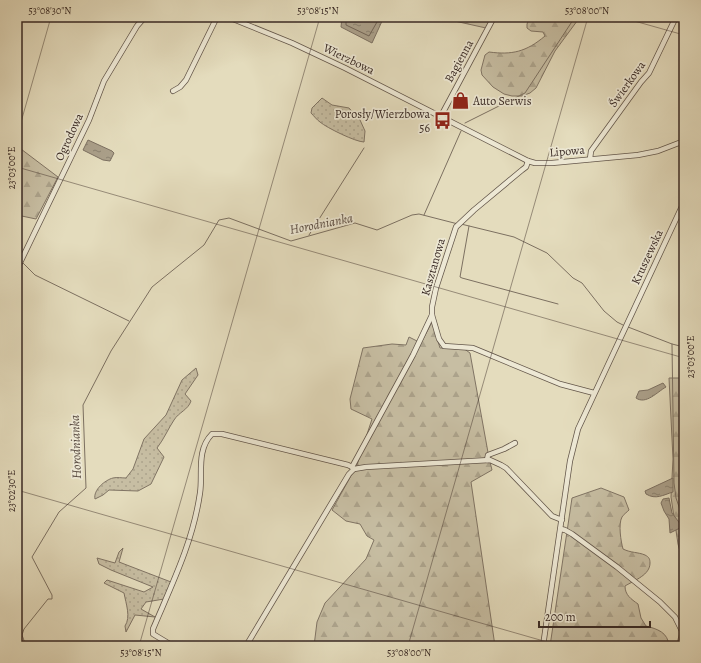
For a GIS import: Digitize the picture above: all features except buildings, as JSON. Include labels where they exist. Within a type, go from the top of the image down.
[{"type":"street","name":"Ogrodowa","points":[[17,269],[88,120],[104,82],[137,26],[145,17]]},
{"type":"street","points":[[173,91],[180,87],[186,80],[216,17]]},
{"type":"street","name":"Wierzbowa","points":[[228,17],[332,61],[459,125]]},
{"type":"street","name":"Bagienna","points":[[441,116],[494,17]]},
{"type":"street","name":"Świerkowa","points":[[590,159],[591,151],[649,73],[676,17]]},
{"type":"street","name":"Lipowa","points":[[459,125],[534,163],[552,163],[648,154],[672,147],[684,141]]},
{"type":"street","name":"Kasztanowa","points":[[432,315],[436,288],[458,224],[526,167],[528,161]]},
{"type":"street","name":"Kruszewska","points":[[543,646],[572,448],[578,429],[684,202]]},
{"type":"street","points":[[432,315],[439,339],[444,346],[472,348],[560,384],[594,393]]},
{"type":"street","points":[[246,646],[353,468],[413,355],[432,315]]},
{"type":"street","points":[[173,646],[153,634],[153,629],[193,530],[200,492],[200,466],[204,446],[207,439],[212,434],[222,434],[353,468],[487,460],[501,464],[552,516],[562,520]]},
{"type":"street","points":[[487,460],[488,455],[515,443]]},
{"type":"street","points":[[561,529],[578,538],[634,580],[660,602],[675,617],[684,635]]},
{"type":"green space","points":[[451,17],[491,17],[486,28],[450,20]]},
{"type":"green space","points":[[530,17],[580,17],[555,51],[536,88],[530,93],[522,96],[504,94],[493,87],[482,75],[481,70],[485,55],[489,52],[505,53],[525,49],[545,36],[543,32],[531,31],[527,28]]},
{"type":"green space","points":[[322,98],[332,105],[349,108],[360,120],[365,131],[364,142],[355,140],[324,125],[311,113],[312,108]]},
{"type":"green space","points":[[17,146],[58,177],[36,219],[17,215]]},
{"type":"green space","points":[[432,322],[440,348],[463,348],[470,353],[492,470],[471,482],[495,646],[314,646],[317,622],[325,603],[366,559],[374,540],[367,536],[360,524],[346,521],[332,510],[357,465],[372,419],[351,409],[350,399],[363,348],[392,344],[406,345],[409,337],[421,343]]},
{"type":"green space","points":[[196,368],[198,375],[185,394],[191,401],[190,404],[174,420],[157,448],[164,457],[151,484],[138,491],[109,490],[95,499],[96,492],[103,483],[113,478],[126,478],[133,469],[144,439],[166,415],[182,380]]},
{"type":"green space","points":[[669,378],[681,378],[684,386],[684,567],[678,544],[671,497],[673,459]]},
{"type":"green space","points":[[601,488],[624,497],[629,510],[622,517],[620,524],[623,549],[645,555],[650,560],[648,571],[641,577],[625,586],[626,592],[638,604],[641,618],[646,626],[658,630],[664,634],[667,637],[669,646],[550,646],[572,498]]},
{"type":"green space","points":[[123,548],[119,562],[171,582],[164,599],[146,602],[141,609],[155,617],[135,615],[126,632],[125,626],[128,615],[124,593],[104,583],[107,580],[144,592],[153,587],[99,564],[97,558],[115,563],[119,552]]},
{"type":"water","points":[[342,17],[377,17],[383,19],[372,43],[341,27]]},
{"type":"water","points":[[88,140],[112,151],[114,153],[110,161],[103,160],[83,150]]},
{"type":"water","points":[[663,383],[666,387],[648,399],[640,400],[636,398],[639,391],[648,390]]},
{"type":"water","points":[[673,478],[673,492],[656,497],[646,494],[645,491]]},
{"type":"water","points":[[669,498],[672,513],[681,525],[680,528],[670,533],[669,519],[661,503],[663,499]]},
{"type":"waterway","points":[[465,123],[525,93],[575,17]]},
{"type":"waterway","points":[[424,215],[461,131]]},
{"type":"waterway","points":[[309,235],[364,148]]},
{"type":"waterway","name":"Horodnianka","points":[[26,646],[22,635],[24,629],[48,599],[52,599],[52,595],[32,557],[59,512],[86,488],[83,405],[111,351],[152,287],[204,245],[219,220],[229,218],[291,241],[355,223],[377,230],[412,215],[419,214],[458,224]]},
{"type":"waterway","name":"Horodnianka","points":[[461,224],[514,237],[547,253],[573,278],[582,283],[604,311],[617,322],[625,326]]},
{"type":"waterway","points":[[469,226],[460,277],[558,304]]},
{"type":"waterway","points":[[23,263],[35,275],[129,321]]},
{"type":"waterway","name":"Horodnianka","points":[[628,327],[672,344],[684,347]]},
{"type":"waterway","points":[[672,344],[674,483],[676,498],[684,521]]},
{"type":"place","name":"Auto Serwis","points":[[460,101]]},
{"type":"place","name":"Porosły/Wierzbowa 56","points":[[443,121]]}]
